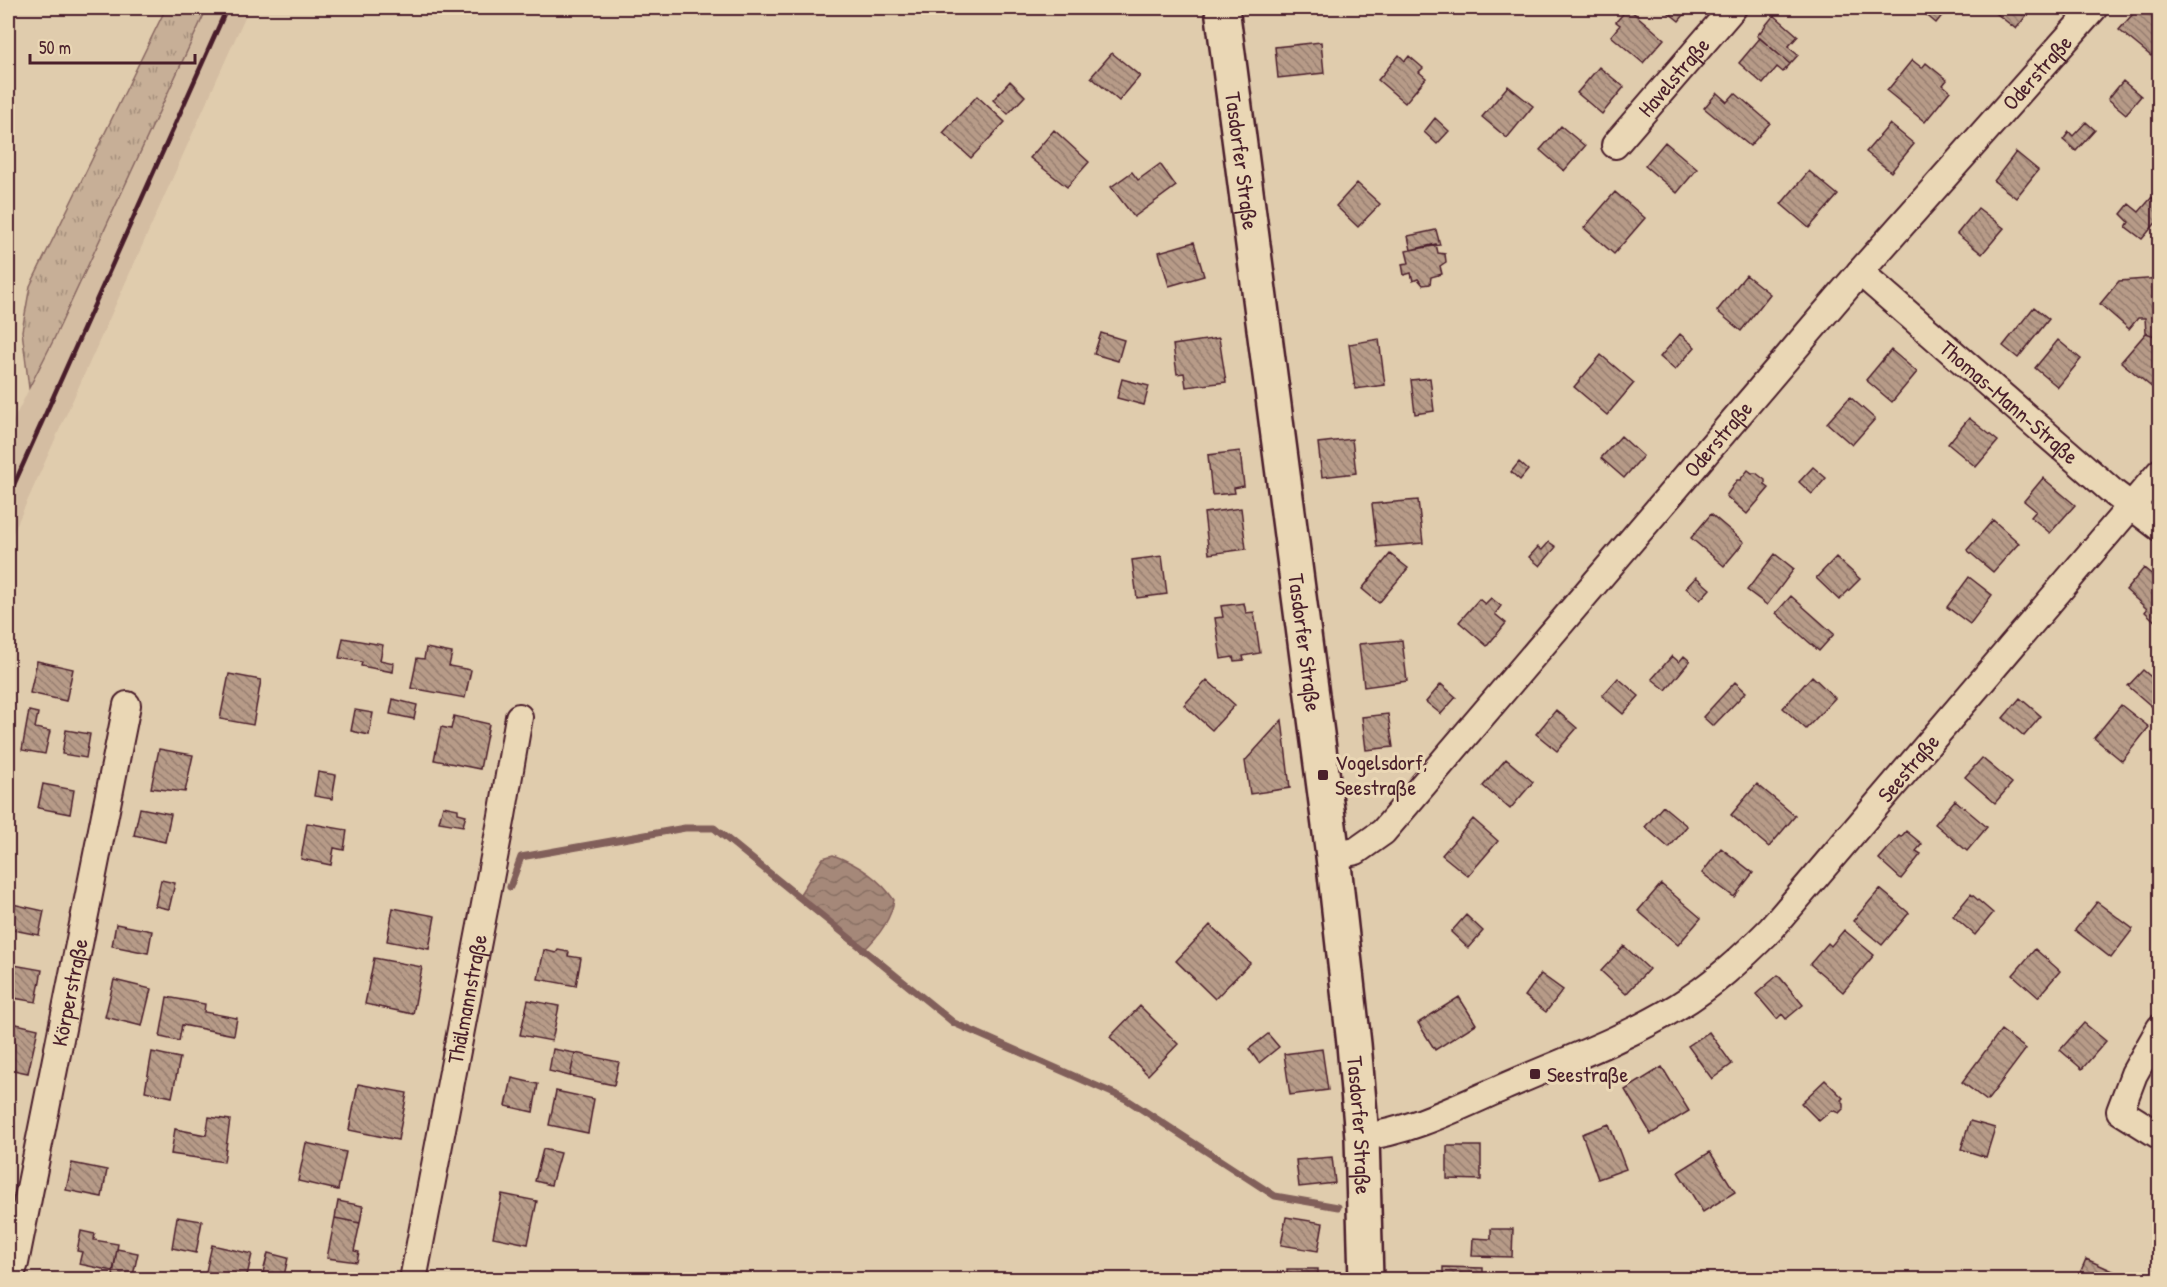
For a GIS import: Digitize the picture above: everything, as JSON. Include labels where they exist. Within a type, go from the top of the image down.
[{"type":"main road","name":"Tasdorfer Straße","points":[[1222,8],[1333,856],[1362,1137],[1366,1280]]},
{"type":"street","name":"Havelstraße","points":[[1615,146],[1733,8]]},
{"type":"street","name":"Oderstraße","points":[[1333,856],[1356,851],[1383,832],[1860,272],[2094,8]]},
{"type":"street","name":"Thomas-Mann-Straße","points":[[1860,272],[2114,493],[2160,528]]},
{"type":"street","name":"Seestraße","points":[[1362,1137],[1393,1132],[1624,1035],[1677,1007],[1738,963],[1771,929],[2160,472]]},
{"type":"street","name":"Körperstraße","points":[[9,1280],[15,1263],[127,705]]},
{"type":"street","name":"Thälmannstraße","points":[[413,1280],[519,717]]},
{"type":"street","points":[[2160,1028],[2134,1074],[2120,1111],[2160,1136]]},
{"type":"shaded area","points":[[207,8],[249,8],[8,544],[8,431],[53,341]]},
{"type":"green space","points":[[166,8],[207,8],[29,388],[22,331],[30,286]]},
{"type":"water","points":[[833,855],[867,873],[882,885],[894,900],[883,928],[863,951],[798,897],[823,858]]},
{"type":"building","points":[[1628,8],[1664,39],[1643,63],[1611,36],[1620,25],[1616,22]]},
{"type":"building","points":[[1663,8],[1690,8],[1679,21]]},
{"type":"building","points":[[1918,8],[1948,8],[1936,23]]},
{"type":"building","points":[[1994,8],[2032,8],[2016,29],[1992,10]]},
{"type":"building","points":[[2138,8],[2160,8],[2160,46],[2151,56],[2119,30]]},
{"type":"building","points":[[1774,15],[1798,36],[1788,47],[1798,55],[1790,64],[1757,36]]},
{"type":"building","points":[[1760,38],[1790,64],[1783,72],[1777,67],[1763,84],[1739,63]]},
{"type":"building","points":[[1321,42],[1324,73],[1278,78],[1275,47]]},
{"type":"building","points":[[1112,53],[1140,76],[1119,101],[1091,77]]},
{"type":"building","points":[[1399,55],[1405,61],[1409,56],[1423,68],[1419,72],[1426,78],[1405,103],[1378,80]]},
{"type":"building","points":[[1912,60],[1922,68],[1926,63],[1947,80],[1943,85],[1950,91],[1925,122],[1887,91]]},
{"type":"building","points":[[1599,67],[1624,87],[1602,114],[1577,93]]},
{"type":"building","points":[[1010,81],[1025,96],[1008,114],[993,100]]},
{"type":"building","points":[[2123,81],[2141,96],[2126,114],[2108,99]]},
{"type":"building","points":[[1508,86],[1533,106],[1507,138],[1482,117]]},
{"type":"building","points":[[1717,93],[1727,102],[1735,93],[1770,123],[1750,146],[1704,108]]},
{"type":"building","points":[[977,96],[1005,122],[971,158],[943,133]]},
{"type":"building","points":[[1435,118],[1449,131],[1437,144],[1424,132]]},
{"type":"building","points":[[2086,122],[2095,130],[2076,151],[2063,140],[2069,132],[2073,136]]},
{"type":"building","points":[[1890,124],[1914,144],[1891,172],[1866,152]]},
{"type":"building","points":[[1561,126],[1585,146],[1564,171],[1540,150]]},
{"type":"building","points":[[1054,130],[1089,162],[1067,187],[1030,158]]},
{"type":"building","points":[[1665,142],[1697,169],[1677,193],[1645,166]]},
{"type":"building","points":[[2016,152],[2038,170],[2016,198],[1994,181]]},
{"type":"building","points":[[1160,164],[1176,186],[1134,217],[1111,187],[1132,172],[1138,180]]},
{"type":"building","points":[[1809,171],[1838,195],[1809,228],[1781,204]]},
{"type":"building","points":[[1357,183],[1380,204],[1358,227],[1336,206]]},
{"type":"building","points":[[1615,192],[1645,218],[1614,254],[1584,228]]},
{"type":"building","points":[[2152,197],[2160,204],[2160,218],[2142,239],[2126,227],[2129,222],[2121,214],[2129,204],[2139,212]]},
{"type":"building","points":[[1978,208],[2004,228],[1982,254],[1957,234]]},
{"type":"building","points":[[1436,230],[1440,245],[1411,250],[1408,236]]},
{"type":"building","points":[[1194,242],[1204,276],[1169,286],[1159,252]]},
{"type":"building","points":[[1436,244],[1438,253],[1445,254],[1446,262],[1440,266],[1442,274],[1431,277],[1430,284],[1423,285],[1418,279],[1413,281],[1411,273],[1404,275],[1402,264],[1409,263],[1406,251]]},
{"type":"building","points":[[1746,275],[1770,294],[1741,331],[1717,311]]},
{"type":"building","points":[[2160,278],[2160,338],[2146,333],[2145,318],[2138,318],[2129,329],[2100,304],[2119,281]]},
{"type":"building","points":[[2034,307],[2049,319],[2018,358],[2003,346]]},
{"type":"building","points":[[1101,333],[1124,340],[1118,361],[1094,354]]},
{"type":"building","points":[[2146,333],[2160,338],[2157,342],[2160,344],[2160,394],[2121,362]]},
{"type":"building","points":[[1680,334],[1695,347],[1675,370],[1660,357]]},
{"type":"building","points":[[1219,338],[1226,382],[1186,387],[1184,373],[1177,374],[1173,345]]},
{"type":"building","points":[[1379,339],[1385,385],[1355,389],[1349,344]]},
{"type":"building","points":[[2058,340],[2081,359],[2058,387],[2035,368]]},
{"type":"building","points":[[1891,350],[1917,372],[1892,402],[1866,380]]},
{"type":"building","points":[[1601,355],[1634,383],[1607,415],[1574,387]]},
{"type":"building","points":[[1430,378],[1434,411],[1415,414],[1411,380]]},
{"type":"building","points":[[1122,379],[1149,386],[1144,405],[1117,398]]},
{"type":"building","points":[[1850,397],[1875,419],[1852,445],[1827,423]]},
{"type":"building","points":[[1969,418],[1998,441],[1976,467],[1948,444]]},
{"type":"building","points":[[1621,436],[1643,456],[1624,478],[1601,458]]},
{"type":"building","points":[[1352,439],[1356,473],[1322,477],[1318,443]]},
{"type":"building","points":[[1240,451],[1244,486],[1234,488],[1235,493],[1212,495],[1208,455]]},
{"type":"building","points":[[1519,462],[1528,470],[1520,480],[1511,472]]},
{"type":"building","points":[[1813,467],[1826,478],[1812,494],[1799,482]]},
{"type":"building","points":[[1748,470],[1765,480],[1765,485],[1769,488],[1747,514],[1726,496],[1737,480],[1740,480]]},
{"type":"building","points":[[2043,478],[2075,505],[2050,533],[2031,517],[2036,511],[2024,501]]},
{"type":"building","points":[[1418,500],[1423,543],[1377,547],[1372,504]]},
{"type":"building","points":[[1241,508],[1246,549],[1209,554],[1204,513]]},
{"type":"building","points":[[1711,514],[1744,542],[1724,566],[1691,538]]},
{"type":"building","points":[[1993,520],[2019,543],[1993,572],[1967,550]]},
{"type":"building","points":[[1549,542],[1556,547],[1540,566],[1529,557],[1538,547],[1542,550]]},
{"type":"building","points":[[1390,554],[1408,568],[1379,603],[1362,589]]},
{"type":"building","points":[[1775,554],[1794,569],[1767,605],[1747,590]]},
{"type":"building","points":[[1162,556],[1167,594],[1137,598],[1132,560]]},
{"type":"building","points":[[1836,557],[1860,579],[1839,600],[1816,578]]},
{"type":"building","points":[[2144,568],[2160,581],[2159,625],[2145,612],[2147,609],[2126,590]]},
{"type":"building","points":[[1696,577],[1710,589],[1700,600],[1686,588]]},
{"type":"building","points":[[1969,577],[1992,595],[1970,624],[1947,607]]},
{"type":"building","points":[[1791,596],[1834,634],[1819,651],[1776,613]]},
{"type":"building","points":[[1491,598],[1501,606],[1495,614],[1506,623],[1487,646],[1459,622],[1479,599],[1485,604]]},
{"type":"building","points":[[1244,603],[1246,613],[1254,612],[1260,653],[1243,656],[1244,660],[1234,661],[1233,657],[1221,659],[1215,618],[1223,617],[1221,606]]},
{"type":"building","points":[[343,638],[383,645],[380,660],[394,663],[393,672],[361,666],[362,662],[339,658]]},
{"type":"building","points":[[1402,640],[1407,681],[1364,687],[1359,644]]},
{"type":"building","points":[[426,648],[452,653],[449,666],[471,670],[465,698],[411,688],[417,658],[424,659]]},
{"type":"building","points":[[1672,656],[1679,662],[1684,656],[1690,661],[1666,690],[1652,679]]},
{"type":"building","points":[[37,661],[73,669],[66,701],[30,693]]},
{"type":"building","points":[[2143,670],[2157,682],[2160,680],[2160,708],[2157,711],[2128,686]]},
{"type":"building","points":[[229,674],[261,680],[253,725],[220,719]]},
{"type":"building","points":[[1812,676],[1835,698],[1806,729],[1783,708]]},
{"type":"building","points":[[1618,678],[1639,696],[1623,714],[1602,696]]},
{"type":"building","points":[[1207,680],[1235,705],[1212,730],[1184,705]]},
{"type":"building","points":[[1735,682],[1746,692],[1713,726],[1703,717]]},
{"type":"building","points":[[1441,684],[1456,697],[1441,714],[1426,702]]},
{"type":"building","points":[[2020,698],[2041,716],[2024,736],[2003,718]]},
{"type":"building","points":[[393,699],[417,705],[414,719],[390,714]]},
{"type":"building","points":[[2121,705],[2149,727],[2122,761],[2094,738]]},
{"type":"building","points":[[355,710],[373,713],[369,735],[351,731]]},
{"type":"building","points":[[1556,710],[1577,728],[1557,751],[1536,734]]},
{"type":"building","points":[[29,711],[38,713],[35,728],[50,731],[45,754],[22,750]]},
{"type":"building","points":[[1388,714],[1393,747],[1366,750],[1362,717]]},
{"type":"building","points":[[454,716],[489,724],[480,769],[434,760],[441,727],[451,729]]},
{"type":"building","points":[[1282,720],[1290,788],[1250,794],[1245,761]]},
{"type":"building","points":[[66,730],[90,734],[86,758],[62,754]]},
{"type":"building","points":[[159,749],[193,755],[185,792],[151,788]]},
{"type":"building","points":[[1982,758],[2012,783],[1995,803],[1965,777]]},
{"type":"building","points":[[1506,759],[1533,782],[1510,809],[1483,786]]},
{"type":"building","points":[[318,772],[336,775],[332,799],[314,796]]},
{"type":"building","points":[[43,784],[74,790],[70,814],[38,808]]},
{"type":"building","points":[[1757,784],[1795,816],[1769,847],[1731,815]]},
{"type":"building","points":[[1955,800],[1987,827],[1967,851],[1935,824]]},
{"type":"building","points":[[443,806],[458,809],[458,813],[466,815],[463,826],[439,822]]},
{"type":"building","points":[[1663,806],[1687,826],[1669,848],[1645,827]]},
{"type":"building","points":[[140,808],[171,814],[165,842],[134,835]]},
{"type":"building","points":[[1473,819],[1498,841],[1468,876],[1442,855]]},
{"type":"building","points":[[307,823],[347,830],[344,850],[334,848],[331,865],[301,859]]},
{"type":"building","points":[[1906,831],[1922,844],[1916,851],[1921,854],[1901,879],[1879,859]]},
{"type":"building","points":[[1721,848],[1753,873],[1734,897],[1702,873]]},
{"type":"building","points":[[161,880],[175,883],[169,909],[155,906]]},
{"type":"building","points":[[1661,884],[1701,918],[1678,945],[1638,911]]},
{"type":"building","points":[[1880,889],[1909,913],[1882,945],[1853,921]]},
{"type":"building","points":[[1971,894],[1993,913],[1975,935],[1953,916]]},
{"type":"building","points":[[2097,902],[2133,929],[2111,958],[2075,930]]},
{"type":"building","points":[[8,903],[44,911],[39,935],[8,929]]},
{"type":"building","points":[[393,908],[435,916],[429,949],[387,941]]},
{"type":"building","points":[[1466,915],[1483,931],[1468,948],[1451,932]]},
{"type":"building","points":[[116,924],[152,931],[148,953],[112,946]]},
{"type":"building","points":[[1210,925],[1250,963],[1215,999],[1176,961]]},
{"type":"building","points":[[1844,930],[1874,955],[1843,992],[1810,964],[1828,943],[1831,946]]},
{"type":"building","points":[[1624,946],[1649,969],[1626,994],[1601,971]]},
{"type":"building","points":[[2035,949],[2060,971],[2038,997],[2013,975]]},
{"type":"building","points":[[544,950],[556,953],[558,950],[569,952],[568,956],[581,958],[576,986],[538,979]]},
{"type":"building","points":[[374,958],[422,967],[413,1014],[365,1004]]},
{"type":"building","points":[[8,964],[42,970],[36,1002],[8,997]]},
{"type":"building","points":[[1541,974],[1563,990],[1546,1012],[1525,996]]},
{"type":"building","points":[[1778,975],[1803,1005],[1786,1019],[1782,1014],[1777,1019],[1756,994]]},
{"type":"building","points":[[114,980],[151,989],[142,1026],[105,1017]]},
{"type":"building","points":[[167,997],[205,1004],[204,1012],[237,1018],[234,1035],[182,1025],[179,1041],[160,1037]]},
{"type":"building","points":[[1459,997],[1476,1024],[1435,1050],[1418,1023]]},
{"type":"building","points":[[528,1000],[559,1006],[552,1041],[520,1035]]},
{"type":"building","points":[[1140,1006],[1178,1044],[1148,1075],[1110,1037]]},
{"type":"building","points":[[8,1022],[38,1029],[28,1073],[8,1069]]},
{"type":"building","points":[[2084,1023],[2106,1041],[2082,1069],[2060,1050]]},
{"type":"building","points":[[2001,1030],[2026,1049],[1987,1101],[1962,1082]]},
{"type":"building","points":[[1709,1032],[1732,1064],[1712,1079],[1688,1046]]},
{"type":"building","points":[[1268,1034],[1279,1047],[1259,1063],[1249,1049]]},
{"type":"building","points":[[553,1049],[575,1053],[570,1076],[549,1071]]},
{"type":"building","points":[[1322,1049],[1328,1090],[1290,1095],[1284,1054]]},
{"type":"building","points":[[152,1052],[180,1058],[172,1097],[145,1091]]},
{"type":"building","points":[[575,1053],[619,1062],[614,1085],[570,1076]]},
{"type":"building","points":[[1662,1067],[1689,1111],[1651,1134],[1625,1090]]},
{"type":"building","points":[[512,1078],[538,1084],[533,1112],[506,1106]]},
{"type":"building","points":[[1825,1080],[1843,1098],[1841,1100],[1844,1108],[1839,1113],[1832,1110],[1819,1121],[1801,1103]]},
{"type":"building","points":[[358,1084],[407,1093],[398,1140],[349,1130]]},
{"type":"building","points":[[556,1091],[594,1099],[588,1133],[549,1125]]},
{"type":"building","points":[[209,1117],[230,1120],[224,1162],[171,1154],[175,1129],[206,1135]]},
{"type":"building","points":[[1970,1121],[1995,1128],[1986,1157],[1961,1149]]},
{"type":"building","points":[[1609,1124],[1626,1169],[1598,1179],[1582,1134]]},
{"type":"building","points":[[306,1143],[346,1152],[338,1190],[298,1181]]},
{"type":"building","points":[[1447,1146],[1481,1146],[1481,1180],[1447,1179]]},
{"type":"building","points":[[543,1149],[560,1153],[551,1185],[535,1181]]},
{"type":"building","points":[[1710,1152],[1735,1192],[1703,1212],[1678,1172]]},
{"type":"building","points":[[1332,1157],[1335,1183],[1299,1187],[1296,1160]]},
{"type":"building","points":[[72,1163],[107,1170],[102,1197],[66,1190]]},
{"type":"building","points":[[502,1194],[537,1201],[528,1244],[493,1237]]},
{"type":"building","points":[[338,1201],[363,1206],[360,1223],[335,1218]]},
{"type":"building","points":[[177,1217],[202,1221],[196,1253],[172,1248]]},
{"type":"building","points":[[1286,1217],[1323,1223],[1318,1251],[1281,1245]]},
{"type":"building","points":[[335,1218],[360,1223],[354,1251],[359,1252],[357,1262],[327,1258]]},
{"type":"building","points":[[1491,1229],[1513,1229],[1512,1257],[1472,1256],[1473,1238],[1491,1239]]},
{"type":"building","points":[[81,1231],[95,1234],[94,1240],[118,1244],[113,1271],[79,1264],[82,1252],[77,1251]]},
{"type":"building","points":[[212,1245],[252,1254],[246,1280],[204,1280]]},
{"type":"building","points":[[117,1249],[138,1253],[132,1280],[113,1276]]},
{"type":"building","points":[[268,1253],[288,1258],[283,1280],[261,1280]]},
{"type":"building","points":[[2086,1259],[2122,1275],[2120,1280],[2077,1280]]},
{"type":"building","points":[[1443,1267],[1483,1268],[1483,1280],[1443,1280]]},
{"type":"building","points":[[1287,1269],[1318,1269],[1318,1280],[1287,1280]]},
{"type":"waterway","points":[[510,887],[521,857],[685,828],[714,828],[954,1023],[1126,1099],[1275,1196],[1338,1207]]},
{"type":"railway","points":[[8,498],[227,8]]},
{"type":"place","name":"Vogelsdorf, Seestraße","points":[[1323,775]]},
{"type":"place","name":"Seestraße","points":[[1535,1074]]}]
